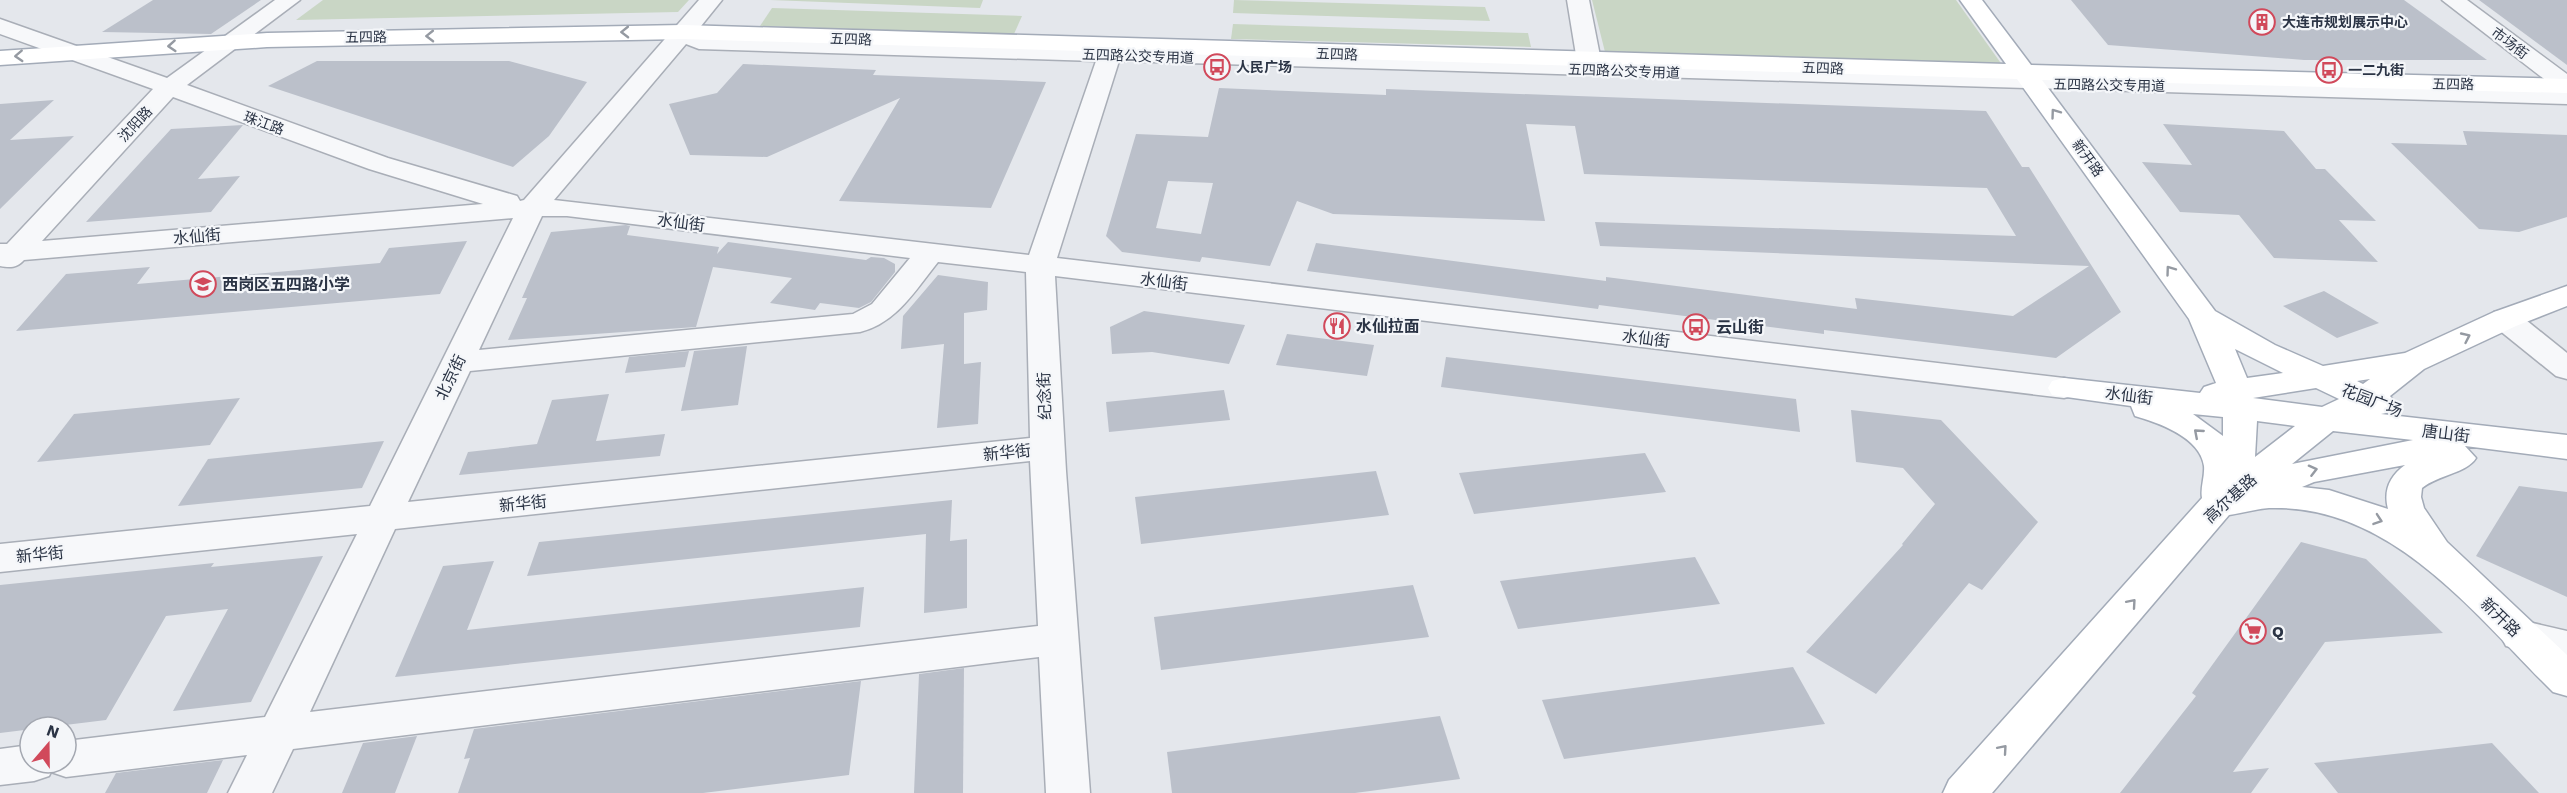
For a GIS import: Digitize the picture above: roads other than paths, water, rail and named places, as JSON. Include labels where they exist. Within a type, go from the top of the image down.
[{"type":"main road","name":"新开路","points":[[1971,0],[2204,318],[2224,357],[2237,400],[2242,427],[2235,466],[2218,504]]},
{"type":"main road","name":"五四路","points":[[0,58],[231,41],[683,32]]},
{"type":"main road","name":"五四路","points":[[1111,51],[1589,61],[2029,78],[2567,86]]},
{"type":"main road","name":"高尔基路","points":[[1965,793],[2218,504],[2326,419],[2365,399],[2413,362],[2505,319],[2567,295]]},
{"type":"main road","points":[[2204,318],[2294,358],[2331,365],[2413,362]]},
{"type":"main road","name":"花园广场","points":[[2204,318],[2264,352],[2365,399],[2414,416],[2560,446]]},
{"type":"main road","points":[[2237,400],[2322,379],[2413,362]]},
{"type":"main road","points":[[2064,388],[2155,410],[2193,428],[2212,446],[2221,463],[2218,504]]},
{"type":"main road","name":"水仙街","points":[[2064,388],[2237,400],[2326,419]]},
{"type":"main road","name":"唐山街","points":[[2326,419],[2560,446]]},
{"type":"main road","points":[[2218,504],[2308,471],[2386,454],[2443,445],[2560,446]]},
{"type":"main road","points":[[2435,553],[2404,506],[2404,488],[2412,475],[2436,464],[2470,454],[2560,446]]},
{"type":"main road","points":[[2218,504],[2269,496],[2329,503],[2387,522],[2435,553]]},
{"type":"main road","name":"新开路","points":[[2435,553],[2567,680]]},
{"type":"street","name":"沈阳路","points":[[5,258],[168,88],[289,0]]},
{"type":"street","name":"北京街","points":[[250,793],[532,208],[711,0]]},
{"type":"street","points":[[1578,0],[1589,61]]},
{"type":"street","name":"市场街","points":[[2453,0],[2567,86]]},
{"type":"street","name":"珠江路","points":[[0,26],[81,53],[168,88],[446,186],[532,208]]},
{"type":"street","name":"五四路公交专用道","points":[[683,32],[699,42],[1111,51],[2029,78],[2567,97]]},
{"type":"street","name":"纪念街","points":[[1068,793],[1047,448],[1040,265],[1111,51]]},
{"type":"street","name":"水仙街","points":[[5,258],[532,208],[567,208],[2064,388]]},
{"type":"street","points":[[457,362],[860,323],[883,310],[931,252]]},
{"type":"street","points":[[2505,319],[2567,369]]},
{"type":"street","name":"新华街","points":[[0,558],[1047,448]]},
{"type":"street","points":[[2520,635],[2567,647]]},
{"type":"street","points":[[78,757],[1058,639]]},
{"type":"street","points":[[0,767],[18,765]]},
{"type":"place","name":"大连市规划展示中心","points":[[2262,22]]},
{"type":"place","name":"人民广场","points":[[1217,67]]},
{"type":"place","name":"一二九街","points":[[2329,70]]},
{"type":"place","name":"西岗区五四路小学","points":[[203,284]]},
{"type":"place","name":"水仙拉面","points":[[1337,326]]},
{"type":"place","name":"云山街","points":[[1696,327]]},
{"type":"place","name":"Q","points":[[2253,631]]}]
